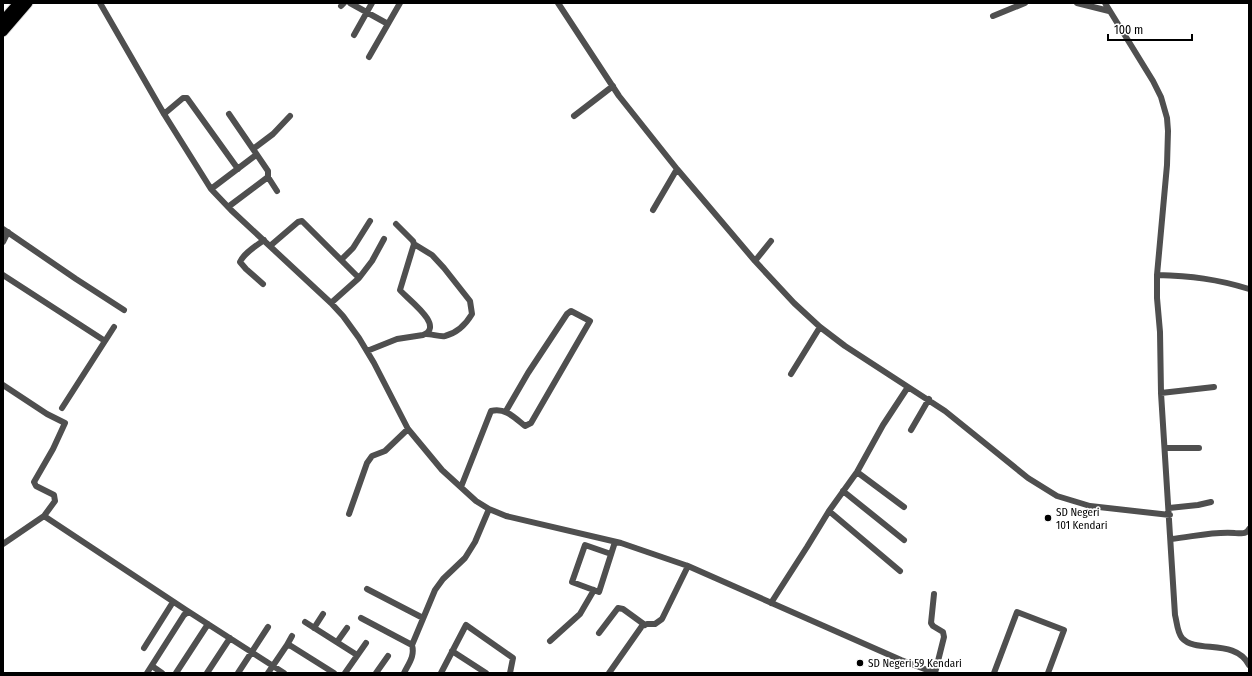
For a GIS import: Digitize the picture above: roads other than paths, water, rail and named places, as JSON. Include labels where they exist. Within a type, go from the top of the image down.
[{"type":"highway","points":[[3,20],[18,3]]},
{"type":"highway","points":[[3,32],[28,3]]},
{"type":"street","points":[[100,3],[164,114],[211,189],[228,207],[331,303],[347,321],[367,351],[408,429],[442,470],[476,501],[506,516],[615,542],[688,566],[901,660],[922,671],[935,673],[944,637],[943,632],[931,623],[934,594]]},
{"type":"street","points":[[350,3],[388,24]]},
{"type":"street","points":[[354,35],[372,3]]},
{"type":"street","points":[[369,57],[400,3]]},
{"type":"street","points":[[558,3],[619,96],[678,170],[755,262],[794,303],[820,327],[845,346],[928,400],[1028,478],[1057,496],[1090,506],[1170,515]]},
{"type":"street","points":[[993,16],[1025,3]]},
{"type":"street","points":[[1077,3],[1109,11]]},
{"type":"street","points":[[1104,3],[1153,81],[1161,97],[1167,118],[1167,165],[1157,275],[1162,393],[1175,615],[1179,634],[1183,640],[1199,646],[1221,648],[1240,654],[1249,665]]},
{"type":"street","points":[[574,116],[612,86]]},
{"type":"street","points":[[164,114],[183,98],[187,98],[238,169]]},
{"type":"street","points":[[229,114],[268,171],[268,177],[276,191]]},
{"type":"street","points":[[211,189],[238,169],[290,116]]},
{"type":"street","points":[[653,210],[678,170]]},
{"type":"street","points":[[228,207],[268,177]]},
{"type":"street","points":[[270,246],[293,226],[302,221],[359,278]]},
{"type":"street","points":[[341,260],[353,248],[370,221]]},
{"type":"street","points":[[367,351],[397,339],[426,334],[445,336],[460,329],[472,314],[470,301],[444,268],[432,255],[414,244],[413,241],[396,224]]},
{"type":"street","points":[[3,242],[6,230],[76,279],[124,310]]},
{"type":"street","points":[[331,303],[359,278],[372,261],[384,239]]},
{"type":"street","points":[[263,284],[240,262],[241,259],[253,248],[264,240]]},
{"type":"street","points":[[755,262],[771,241]]},
{"type":"street","points":[[414,244],[400,290],[421,310],[429,321],[429,328],[426,334]]},
{"type":"street","points":[[1157,275],[1198,277],[1249,289]]},
{"type":"street","points":[[3,276],[105,341]]},
{"type":"street","points":[[461,486],[491,411],[497,409],[506,411],[526,426],[531,423],[590,321],[584,316],[571,311],[567,314],[528,373],[506,411]]},
{"type":"street","points":[[62,408],[114,327]]},
{"type":"street","points":[[791,374],[820,327]]},
{"type":"street","points":[[3,385],[42,411],[65,423],[34,482],[36,486],[55,497],[55,501],[44,516],[3,544]]},
{"type":"street","points":[[771,603],[829,511],[856,472],[883,425],[908,387]]},
{"type":"street","points":[[1162,393],[1214,387]]},
{"type":"street","points":[[911,430],[928,400]]},
{"type":"street","points":[[349,514],[367,463],[372,456],[385,451],[408,429]]},
{"type":"street","points":[[1165,448],[1199,448]]},
{"type":"street","points":[[856,472],[904,508]]},
{"type":"street","points":[[843,491],[904,540]]},
{"type":"street","points":[[1169,508],[1211,502]]},
{"type":"street","points":[[404,673],[413,657],[414,651],[412,645],[435,590],[456,565],[465,558],[475,542],[489,508]]},
{"type":"street","points":[[829,511],[900,571]]},
{"type":"street","points":[[44,516],[188,612],[284,673]]},
{"type":"street","points":[[1171,539],[1231,532],[1244,534],[1248,532],[1249,529]]},
{"type":"street","points":[[611,554],[585,545],[572,582],[599,592],[615,542]]},
{"type":"street","points":[[609,673],[642,626],[655,624],[662,619],[688,566]]},
{"type":"street","points":[[367,590],[424,618]]},
{"type":"street","points":[[550,641],[580,614],[594,590]]},
{"type":"street","points":[[144,648],[173,602]]},
{"type":"street","points":[[599,633],[618,608],[645,625]]},
{"type":"street","points":[[147,673],[184,615],[188,612]]},
{"type":"street","points":[[994,673],[1017,612],[1064,630],[1048,673]]},
{"type":"street","points":[[314,628],[324,614]]},
{"type":"street","points":[[361,618],[412,645]]},
{"type":"street","points":[[305,622],[358,655]]},
{"type":"street","points":[[176,673],[208,624]]},
{"type":"street","points":[[440,673],[466,625],[513,658],[510,673]]},
{"type":"street","points":[[238,673],[268,627]]},
{"type":"street","points":[[337,642],[347,628]]},
{"type":"street","points":[[268,673],[292,636]]},
{"type":"street","points":[[207,673],[230,638]]},
{"type":"street","points":[[345,673],[366,643]]},
{"type":"street","points":[[287,645],[334,673]]},
{"type":"street","points":[[452,651],[486,673]]},
{"type":"street","points":[[376,673],[388,656]]},
{"type":"street","points":[[152,666],[162,673]]},
{"type":"place","name":"SD Negeri 101 Kendari","points":[[1048,518]]},
{"type":"place","name":"SD Negeri 59 Kendari","points":[[860,663]]}]
